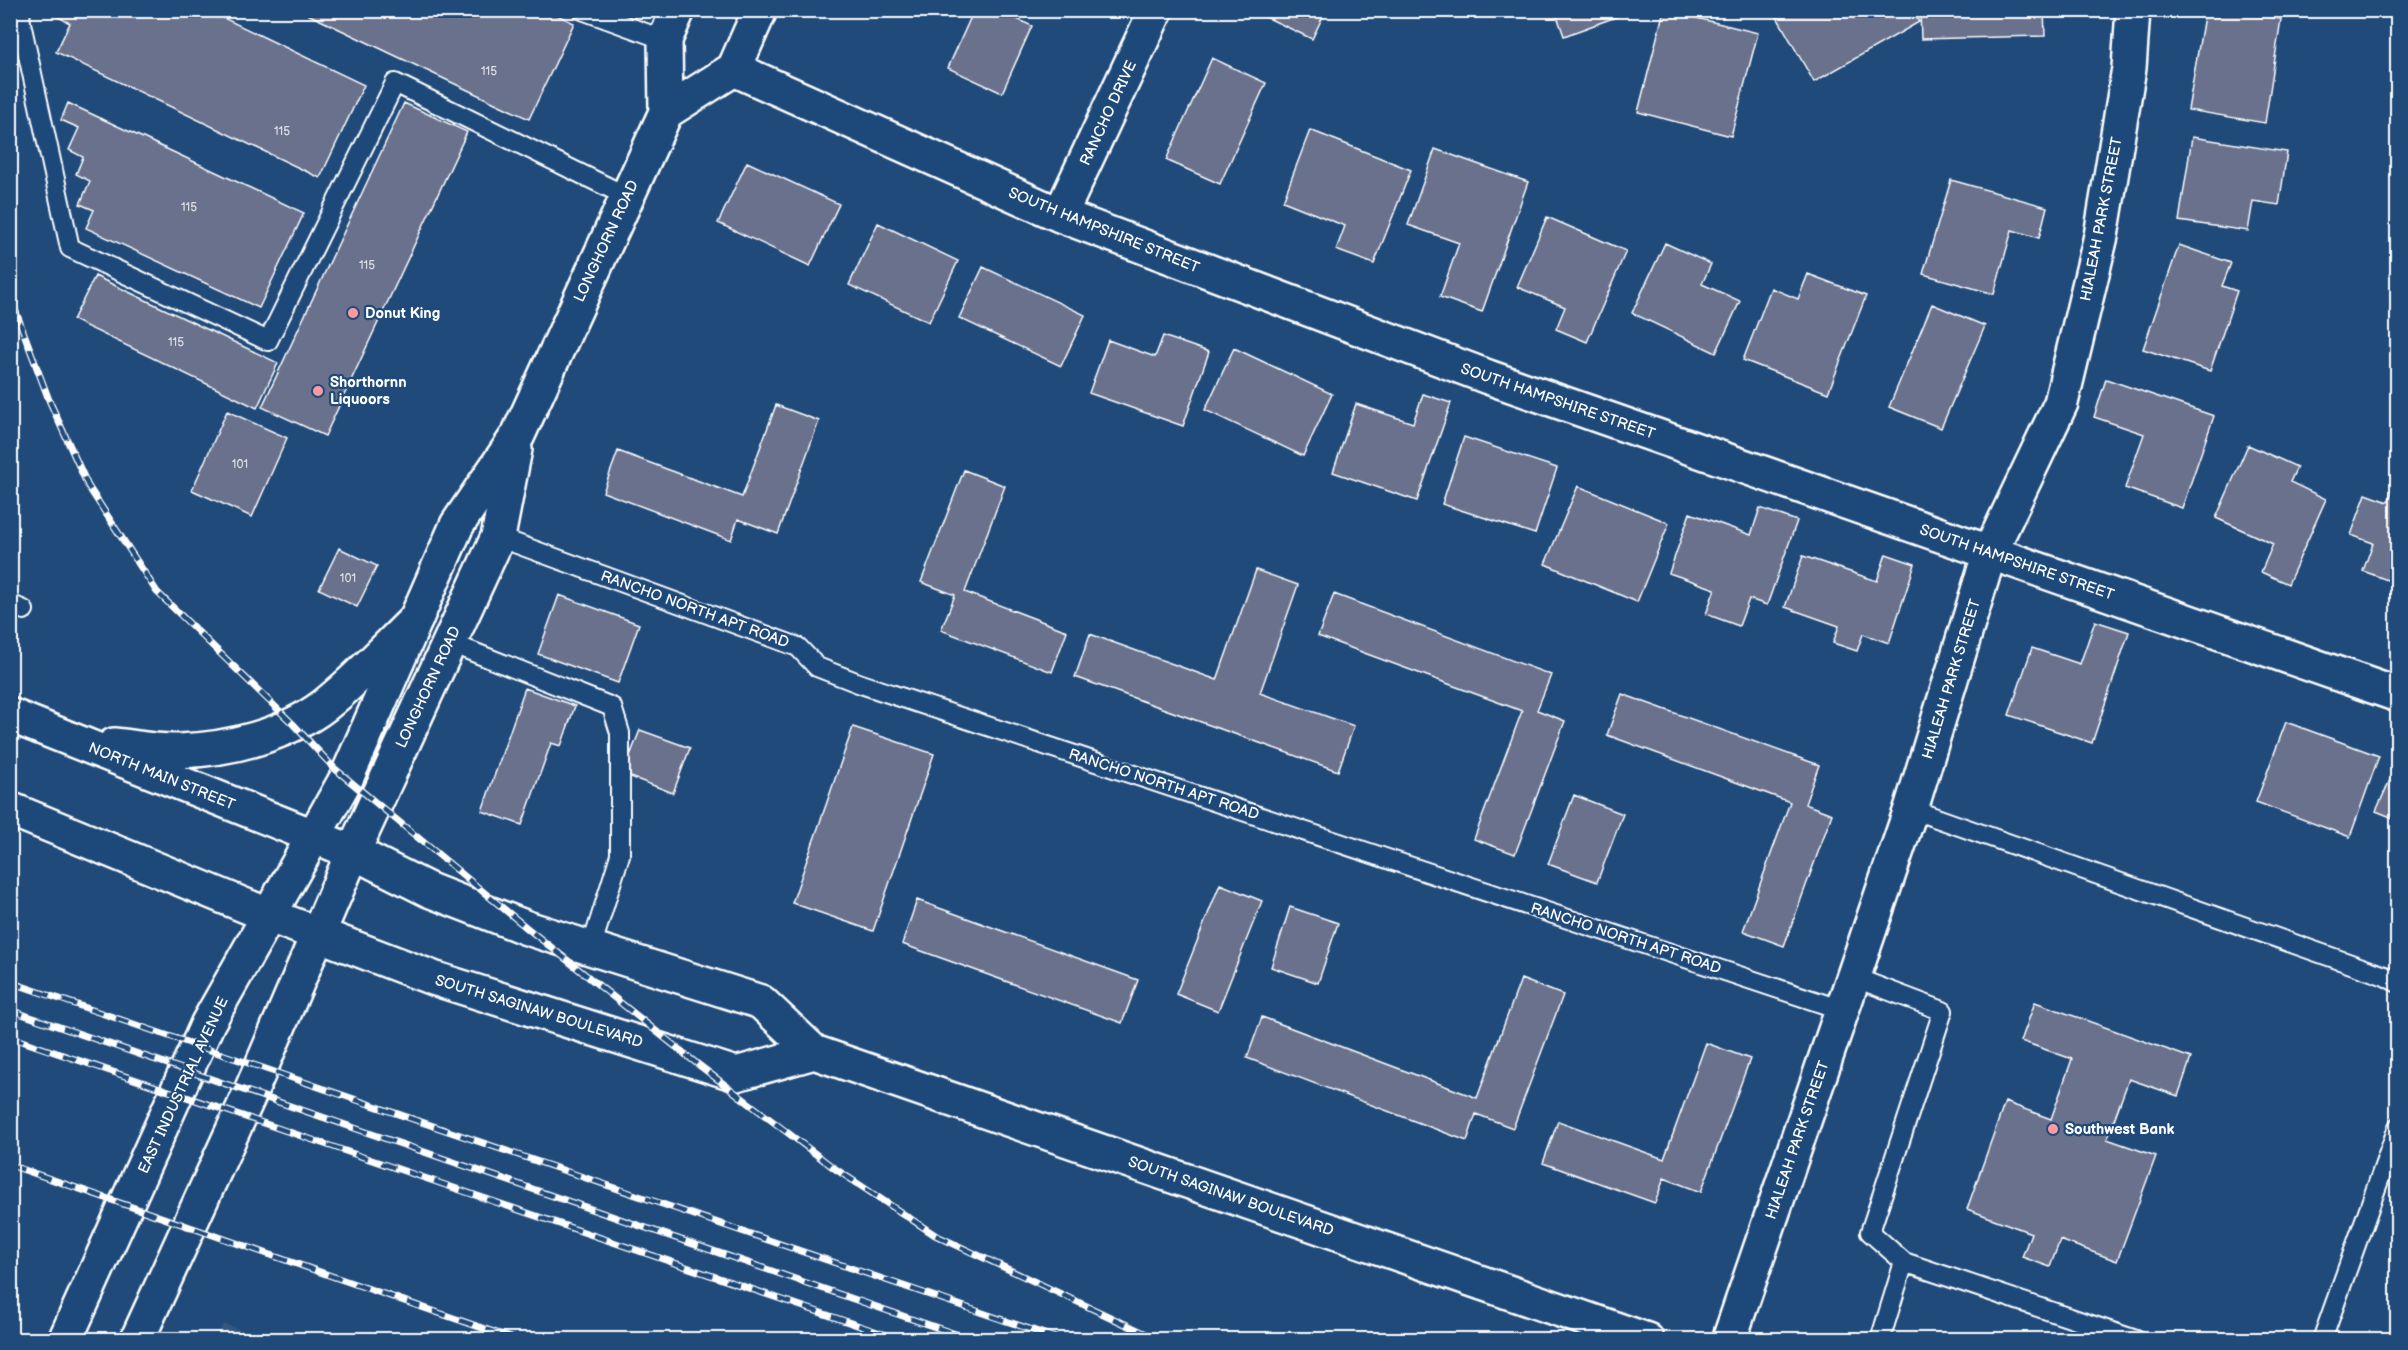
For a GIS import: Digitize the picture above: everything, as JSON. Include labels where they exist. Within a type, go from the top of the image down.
[{"type":"main road","name":"LONGHORN ROAD","points":[[313,836],[346,779],[456,525],[518,435],[666,112],[665,40],[678,10]]},
{"type":"main road","points":[[666,112],[734,69],[760,10]]},
{"type":"main road","name":"RANCHO DRIVE","points":[[1060,215],[1156,10]]},
{"type":"main road","name":"HIALEAH PARK STREET","points":[[1729,1340],[1911,808],[1990,552],[2061,404],[2101,236],[2129,68],[2133,10]]},
{"type":"main road","name":"SOUTH HAMPSHIRE STREET","points":[[734,69],[1060,215],[1488,377],[2397,695]]},
{"type":"main road","name":"LONGHORN ROAD","points":[[320,934],[353,852],[498,537],[518,435]]},
{"type":"main road","points":[[75,742],[176,752],[218,749],[259,737],[293,724],[324,706],[358,677],[416,619]]},
{"type":"main road","name":"NORTH MAIN STREET","points":[[10,715],[313,836]]},
{"type":"main road","points":[[10,809],[268,915]]},
{"type":"main road","name":"SOUTH SAGINAW BOULEVARD","points":[[313,836],[353,852],[429,890],[526,927],[761,1002],[814,1052],[1647,1340]]},
{"type":"main road","name":"EAST INDUSTRIAL AVENUE","points":[[65,1340],[208,1023],[313,836]]},
{"type":"main road","name":"SOUTH SAGINAW BOULEVARD","points":[[268,915],[433,978],[736,1074],[814,1052]]},
{"type":"main road","points":[[137,1340],[320,934]]},
{"type":"lane","points":[[20,10],[70,248],[268,341],[395,83],[626,196]]},
{"type":"lane","points":[[582,10],[665,40]]},
{"type":"lane","name":"RANCHO NORTH APT ROAD","points":[[498,537],[798,647],[817,667],[861,684],[1842,1010]]},
{"type":"lane","points":[[448,642],[612,707],[620,733],[620,855],[591,948]]},
{"type":"lane","points":[[1911,808],[2385,976],[2397,983]]},
{"type":"lane","points":[[1853,977],[1943,1011],[1870,1232],[1904,1262],[2136,1340]]},
{"type":"lane","points":[[2322,1340],[2397,1127]]},
{"type":"lane","points":[[1880,1340],[1904,1262]]},
{"type":"shaded area","points":[[223,1324],[269,1339],[216,1339]]},
{"type":"building","points":[[57,10],[207,10],[364,85],[320,178],[56,52],[70,23],[54,15]]},
{"type":"building","points":[[299,10],[547,10],[574,23],[529,119]]},
{"type":"building","points":[[974,10],[998,10],[1032,26],[1002,93],[948,68]]},
{"type":"building","points":[[1251,10],[1326,10],[1312,39]]},
{"type":"building","points":[[1555,10],[1635,10],[1564,36]]},
{"type":"building","points":[[1664,10],[1758,33],[1731,136],[1638,112]]},
{"type":"building","points":[[1789,10],[1912,10],[1919,22],[1814,82],[1777,17]]},
{"type":"building","points":[[1920,10],[2044,10],[2045,36],[1921,39]]},
{"type":"building","points":[[2205,10],[2227,10],[2281,19],[2265,123],[2188,110]]},
{"type":"building","points":[[1212,58],[1266,83],[1220,184],[1166,160]]},
{"type":"building","points":[[68,103],[304,213],[259,308],[86,228],[94,210],[80,204],[90,181],[76,174],[83,157],[69,150],[79,128],[61,120]]},
{"type":"building","points":[[404,103],[467,132],[325,436],[262,407]]},
{"type":"building","points":[[1310,130],[1411,170],[1374,264],[1336,250],[1345,226],[1283,201]]},
{"type":"building","points":[[2192,137],[2287,152],[2279,205],[2253,201],[2248,231],[2179,221]]},
{"type":"building","points":[[1435,149],[1528,182],[1482,312],[1440,297],[1459,243],[1408,225]]},
{"type":"building","points":[[747,162],[839,204],[810,266],[718,223]]},
{"type":"building","points":[[1951,180],[2047,207],[2039,238],[2012,230],[1994,294],[1923,274]]},
{"type":"building","points":[[1547,217],[1626,251],[1587,342],[1556,329],[1565,307],[1517,287]]},
{"type":"building","points":[[878,223],[958,261],[929,322],[849,285]]},
{"type":"building","points":[[1665,243],[1711,264],[1702,284],[1740,301],[1716,353],[1632,313]]},
{"type":"building","points":[[2179,245],[2231,263],[2222,286],[2237,291],[2210,371],[2143,349]]},
{"type":"building","points":[[983,267],[1085,315],[1061,366],[959,318]]},
{"type":"building","points":[[1808,274],[1866,296],[1828,393],[1743,360],[1771,288],[1798,299]]},
{"type":"building","points":[[95,276],[278,363],[257,408],[73,320]]},
{"type":"building","points":[[1932,304],[1985,326],[1941,428],[1889,407]]},
{"type":"building","points":[[1163,336],[1209,352],[1183,426],[1089,393],[1108,340],[1155,357]]},
{"type":"building","points":[[1234,348],[1332,394],[1303,456],[1205,410]]},
{"type":"building","points":[[2106,379],[2214,416],[2182,508],[2125,488],[2144,434],[2094,417]]},
{"type":"building","points":[[1423,394],[1451,403],[1417,501],[1333,472],[1356,404],[1413,423]]},
{"type":"building","points":[[776,405],[819,421],[778,534],[738,519],[731,540],[603,492],[618,451],[742,497]]},
{"type":"building","points":[[227,411],[287,438],[252,517],[192,490]]},
{"type":"building","points":[[1464,437],[1557,468],[1535,534],[1442,504]]},
{"type":"building","points":[[2248,445],[2297,467],[2290,482],[2326,499],[2288,584],[2261,572],[2273,544],[2216,518]]},
{"type":"building","points":[[964,470],[1005,486],[965,592],[1067,631],[1052,672],[941,630],[955,595],[921,582]]},
{"type":"building","points":[[2398,478],[2398,584],[2363,571],[2373,543],[2351,535],[2366,494],[2388,502]]},
{"type":"building","points":[[1578,486],[1669,523],[1637,602],[1545,564]]},
{"type":"building","points":[[1760,508],[1797,521],[1767,605],[1749,599],[1739,626],[1706,614],[1715,589],[1669,573],[1690,513],[1751,535]]},
{"type":"building","points":[[339,548],[377,566],[357,607],[319,589]]},
{"type":"building","points":[[1886,554],[1915,564],[1889,643],[1863,634],[1857,651],[1833,643],[1839,626],[1785,607],[1803,556],[1877,581]]},
{"type":"building","points":[[1256,570],[1298,585],[1260,693],[1354,726],[1338,771],[1075,677],[1090,634],[1217,680]]},
{"type":"building","points":[[1334,594],[1551,675],[1537,710],[1565,721],[1515,854],[1474,839],[1522,711],[1318,636]]},
{"type":"building","points":[[559,595],[639,624],[618,683],[538,654]]},
{"type":"building","points":[[2095,621],[2129,632],[2092,743],[2009,715],[2032,648],[2080,664]]},
{"type":"building","points":[[525,688],[575,706],[561,746],[551,743],[522,825],[482,811]]},
{"type":"building","points":[[1622,694],[1819,765],[1805,804],[1832,814],[1784,946],[1743,931],[1790,802],[1607,735]]},
{"type":"building","points":[[2286,722],[2379,756],[2350,837],[2256,802]]},
{"type":"building","points":[[853,727],[934,754],[873,931],[792,903]]},
{"type":"building","points":[[640,730],[690,748],[673,793],[623,774]]},
{"type":"building","points":[[2398,762],[2398,820],[2376,811]]},
{"type":"building","points":[[1574,795],[1623,814],[1597,882],[1548,864]]},
{"type":"building","points":[[1220,884],[1262,901],[1218,1011],[1176,994]]},
{"type":"building","points":[[917,900],[1138,980],[1122,1023],[902,944]]},
{"type":"building","points":[[1290,907],[1338,923],[1318,983],[1271,967]]},
{"type":"building","points":[[1521,979],[1563,995],[1513,1128],[1476,1114],[1467,1141],[1247,1058],[1262,1017],[1477,1098]]},
{"type":"building","name":"Southwest Bank","points":[[2035,1002],[2191,1058],[2178,1096],[2129,1079],[2107,1139],[2156,1156],[2117,1261],[2060,1240],[2050,1267],[2022,1257],[2031,1233],[1967,1209],[2005,1102],[2051,1119],[2072,1059],[2021,1041]]},
{"type":"building","points":[[1706,1043],[1750,1059],[1701,1192],[1664,1178],[1655,1203],[1543,1163],[1558,1121],[1664,1159]]},
{"type":"railway","points":[[10,296],[49,400],[88,486],[157,592],[293,724],[334,768],[527,928],[691,1059],[834,1168],[935,1235],[1159,1340]]},
{"type":"railway","points":[[10,982],[1062,1340]]},
{"type":"railway","points":[[10,1010],[973,1340]]},
{"type":"railway","points":[[10,1037],[901,1340]]},
{"type":"railway","points":[[10,1165],[517,1340]]},
{"type":"place","name":"Donut King","points":[[353,313]]},
{"type":"place","name":"Shorthornn Liquoors","points":[[318,391]]},
{"type":"place","name":"Southwest Bank","points":[[2053,1129]]}]
